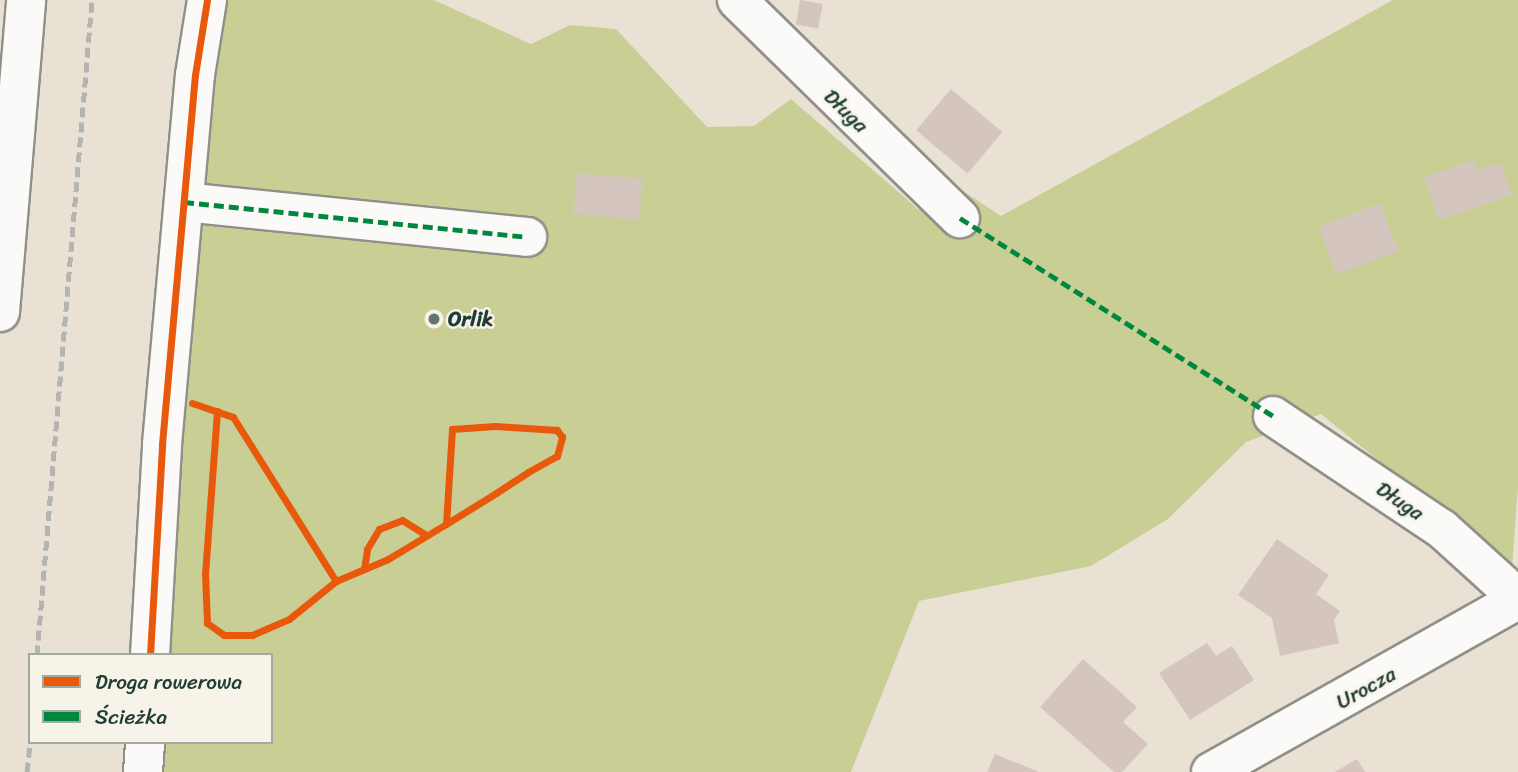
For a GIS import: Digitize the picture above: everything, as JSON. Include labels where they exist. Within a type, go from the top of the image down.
[{"type":"street","points":[[0,312],[26,0]]},
{"type":"street","points":[[150,653],[162,444],[184,202],[207,0]]},
{"type":"street","name":"Długa","points":[[737,0],[960,218]]},
{"type":"street","points":[[184,202],[527,237]]},
{"type":"street","name":"Długa","points":[[1273,416],[1442,529],[1518,599]]},
{"type":"street","name":"Urocza","points":[[1211,772],[1518,599]]},
{"type":"street","points":[[143,772],[145,744]]},
{"type":"green space","points":[[216,0],[434,0],[531,44],[570,25],[616,29],[707,127],[754,126],[791,99],[919,210],[948,181],[1001,216],[1393,0],[1518,0],[1518,486],[1512,569],[1321,414],[1246,442],[1168,519],[1091,566],[919,601],[851,772],[149,772],[151,744],[273,744],[273,653],[157,653]]},
{"type":"building","points":[[800,0],[823,4],[818,29],[796,25]]},
{"type":"building","points":[[951,89],[1002,132],[968,173],[916,130]]},
{"type":"building","points":[[1474,160],[1477,171],[1501,163],[1512,195],[1439,220],[1424,177]]},
{"type":"building","points":[[577,173],[643,179],[639,220],[573,214]]},
{"type":"building","points":[[1380,203],[1398,251],[1337,274],[1318,227]]},
{"type":"building","points":[[1277,539],[1329,575],[1316,594],[1340,611],[1334,620],[1339,643],[1280,656],[1272,618],[1238,595]]},
{"type":"building","points":[[1207,643],[1216,656],[1232,646],[1254,680],[1190,720],[1159,673]]},
{"type":"building","points":[[1083,659],[1137,707],[1123,722],[1148,744],[1122,772],[1114,772],[1040,707]]},
{"type":"building","points":[[995,754],[1039,772],[987,772]]},
{"type":"building","points":[[1357,759],[1365,772],[1335,772]]},
{"type":"railway","points":[[37,653],[92,0]]},
{"type":"railway","points":[[27,772],[30,744]]},
{"type":"marked path","points":[[184,202],[527,237]]},
{"type":"marked path","points":[[960,218],[1273,416]]},
{"type":"cycle path","points":[[150,653],[162,444],[195,75],[207,0]]},
{"type":"cycle path","points":[[192,403],[233,417],[336,581],[388,559],[446,524],[496,493],[528,472],[557,456],[562,437],[557,430],[495,426],[452,429],[446,524]]},
{"type":"cycle path","points":[[217,411],[205,573],[207,623],[224,635],[252,635],[289,619],[336,581]]},
{"type":"cycle path","points":[[364,569],[367,549],[379,529],[402,520],[426,535]]},
{"type":"place","name":"Orlik","points":[[434,319]]}]
